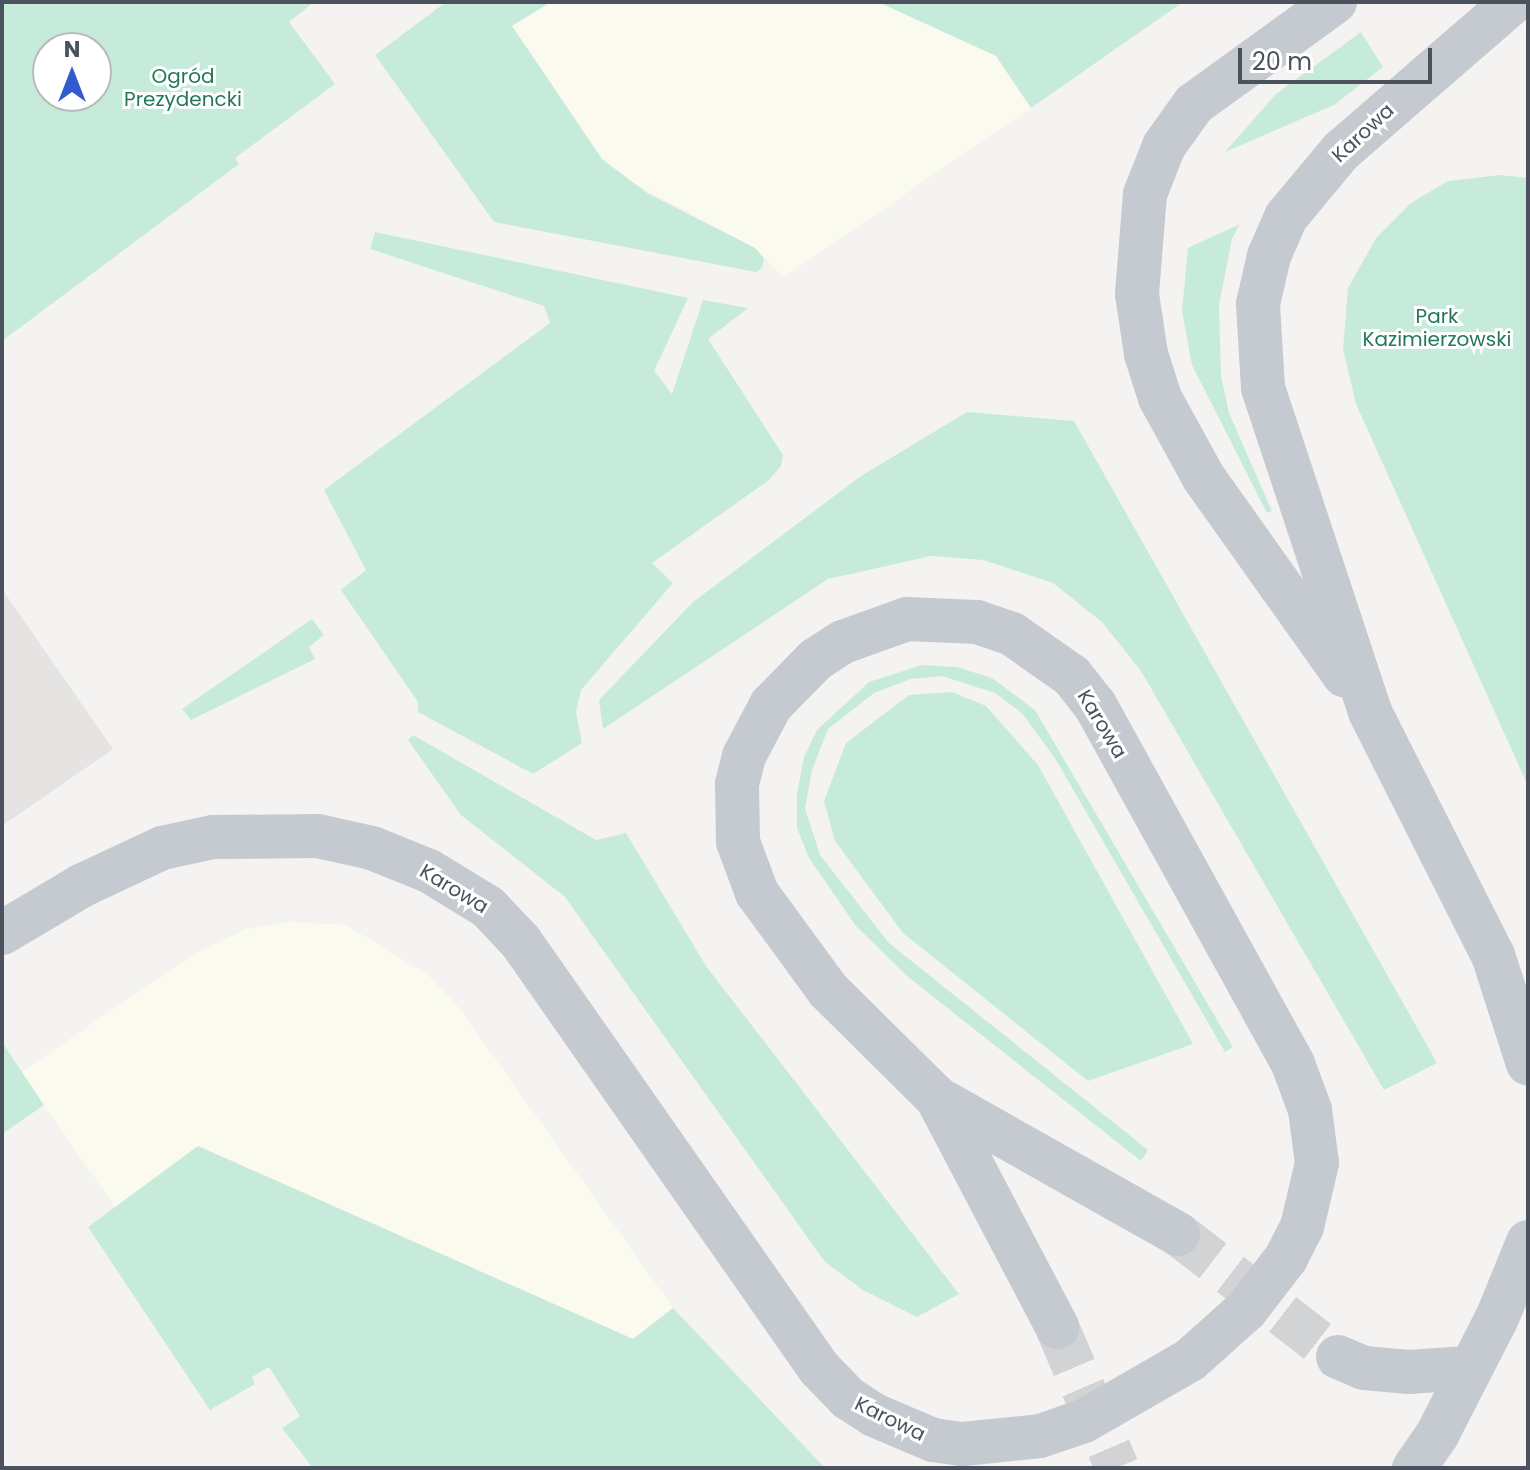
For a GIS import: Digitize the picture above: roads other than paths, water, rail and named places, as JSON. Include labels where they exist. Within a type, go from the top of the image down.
[{"type":"street","name":"Karowa","points":[[1335,2],[1194,104],[1164,146],[1145,194],[1137,294],[1146,354],[1160,398],[1204,478],[1370,712],[1493,955],[1528,1064]]},
{"type":"street","name":"Karowa","points":[[1370,712],[1263,388],[1258,304],[1269,256],[1286,217],[1332,162],[1513,2]]},
{"type":"street","name":"Karowa","points":[[2,933],[83,885],[162,848],[213,837],[318,836],[372,848],[429,871],[488,907],[521,942],[819,1368],[848,1398],[874,1415],[933,1440],[963,1444],[1040,1436],[1084,1421],[1190,1360],[1246,1310],[1286,1258],[1302,1227],[1317,1163],[1310,1110],[1293,1064],[1095,705],[1072,676],[1012,634],[941,617],[874,628],[815,660],[755,729],[744,756],[735,813],[745,868],[796,950],[937,1098],[1057,1327]]},
{"type":"street","name":"Karowa","points":[[937,1098],[1178,1234]]},
{"type":"street","points":[[1414,1468],[1437,1435],[1467,1368],[1497,1318],[1528,1242]]},
{"type":"street","points":[[1338,1357],[1364,1368],[1409,1372],[1467,1368]]},
{"type":"tunnel","points":[[1178,1234],[1338,1357]]},
{"type":"tunnel","points":[[1057,1327],[1117,1468]]},
{"type":"park label","name":"Ogród Prezydencki","points":[[183,88]]},
{"type":"park label","name":"Park Kazimierzowski","points":[[1437,328]]}]
